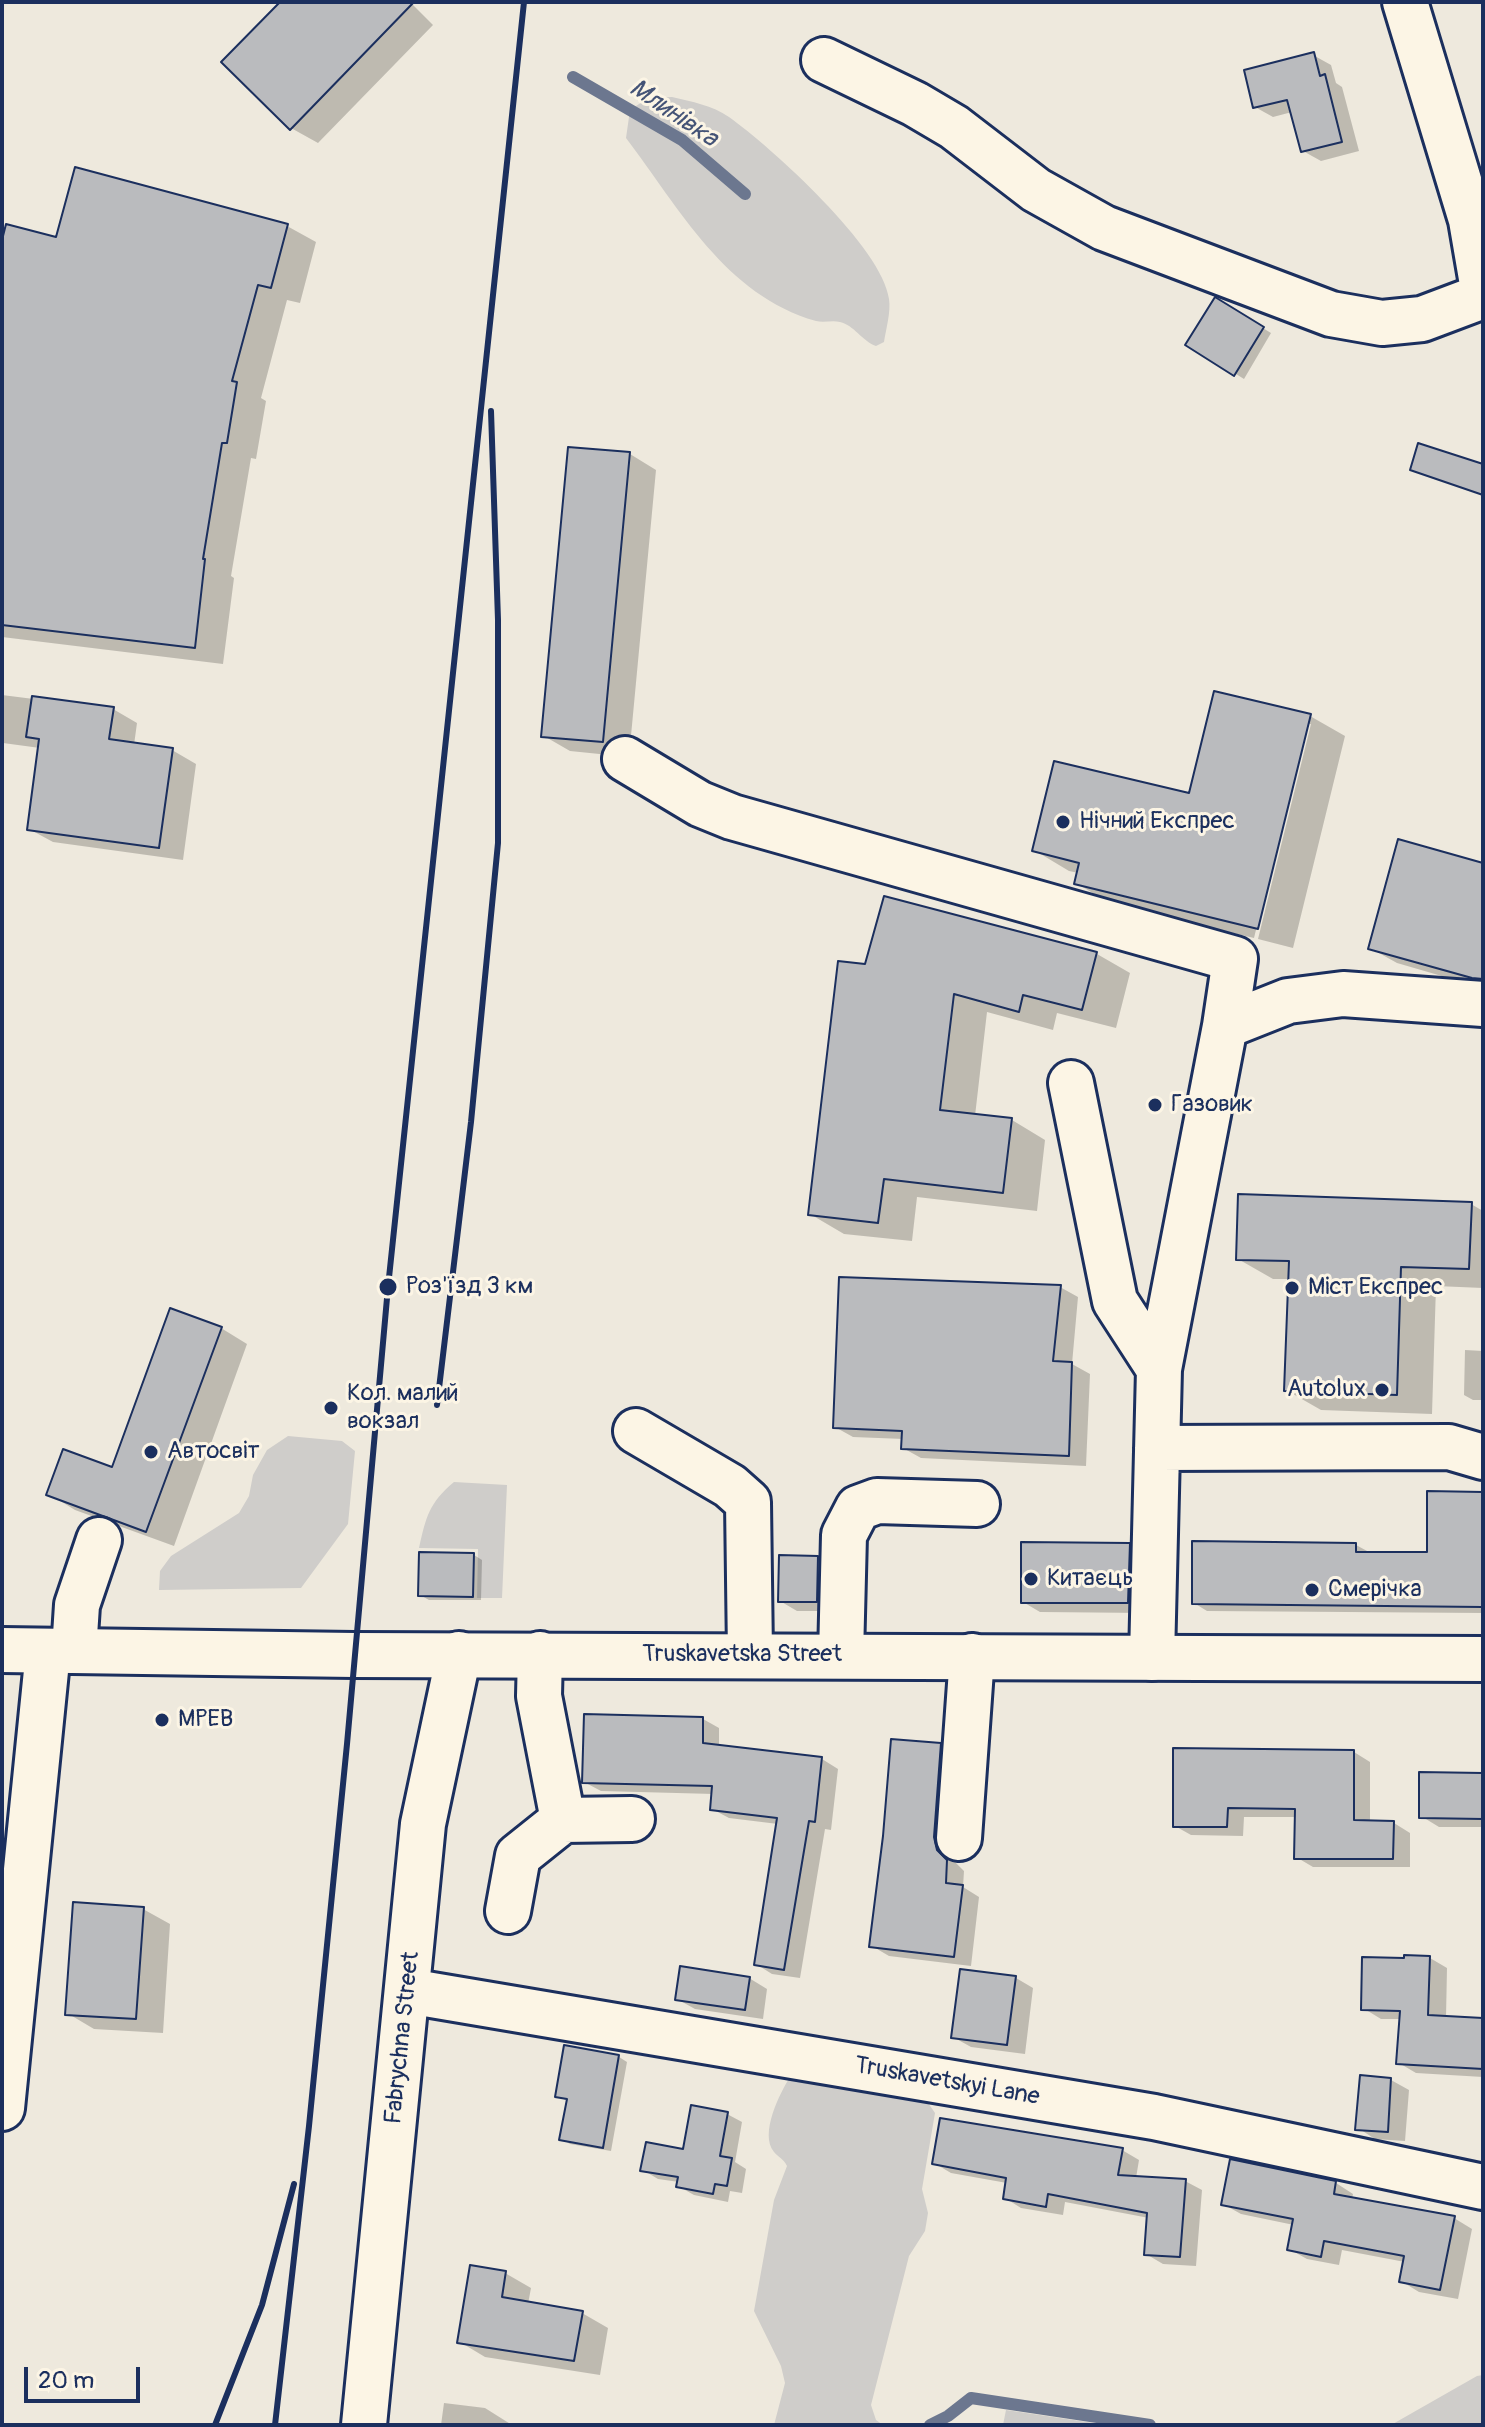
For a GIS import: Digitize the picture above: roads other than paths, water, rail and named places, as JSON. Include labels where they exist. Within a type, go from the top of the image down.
[{"type":"street","points":[[824,60],[915,104],[954,127],[1036,190],[1104,228],[1331,314],[1382,323],[1422,319],[1483,293],[1477,218],[1405,2]]},
{"type":"street","points":[[625,759],[700,804],[732,817],[1235,959],[1159,1369],[1152,1658]]},
{"type":"street","points":[[1225,1026],[1288,1001],[1343,994],[1483,1004]]},
{"type":"street","points":[[1071,1083],[1115,1301],[1159,1369]]},
{"type":"street","points":[[636,1431],[730,1486],[748,1502],[750,1655]]},
{"type":"street","points":[[1157,1448],[1449,1447],[1483,1457]]},
{"type":"street","points":[[841,1656],[844,1535],[858,1508],[877,1501],[977,1504]]},
{"type":"street","points":[[2,2108],[61,1651],[99,1540]]},
{"type":"street","name":"Truskavetska Street","points":[[2,1650],[1483,1659]]},
{"type":"street","name":"Fabrychna Street","points":[[364,2425],[423,1824],[459,1654]]},
{"type":"street","points":[[540,1654],[539,1696],[563,1820]]},
{"type":"street","points":[[959,1838],[972,1656]]},
{"type":"street","points":[[508,1911],[518,1856],[563,1820],[632,1819]]},
{"type":"street","name":"Truskavetskyi Lane","points":[[408,1991],[1154,2117],[1483,2187]]},
{"type":"waterway","name":"Млинівка","points":[[573,77],[682,140],[745,194]]},
{"type":"waterway","points":[[930,2425],[971,2398],[1150,2425]]},
{"type":"railway","points":[[275,2425],[347,1744],[388,1287],[524,2]]},
{"type":"railway","points":[[437,1405],[471,1122],[498,843],[498,620],[491,411]]},
{"type":"railway","points":[[215,2425],[262,2305],[294,2184]]},
{"type":"place","name":"Нічний Експрес","points":[[1063,822]]},
{"type":"place","name":"Газовик","points":[[1155,1105]]},
{"type":"place","name":"Роз'їзд 3 км","points":[[388,1287]]},
{"type":"place","name":"Міст Експрес","points":[[1292,1288]]},
{"type":"place","name":"Autolux","points":[[1382,1390]]},
{"type":"place","name":"Кол. малий вокзал","points":[[331,1408]]},
{"type":"place","name":"Автосвіт","points":[[151,1452]]},
{"type":"place","name":"Китаєць","points":[[1031,1579]]},
{"type":"place","name":"Смерічка","points":[[1312,1590]]},
{"type":"place","name":"МРЕВ","points":[[162,1720]]}]
